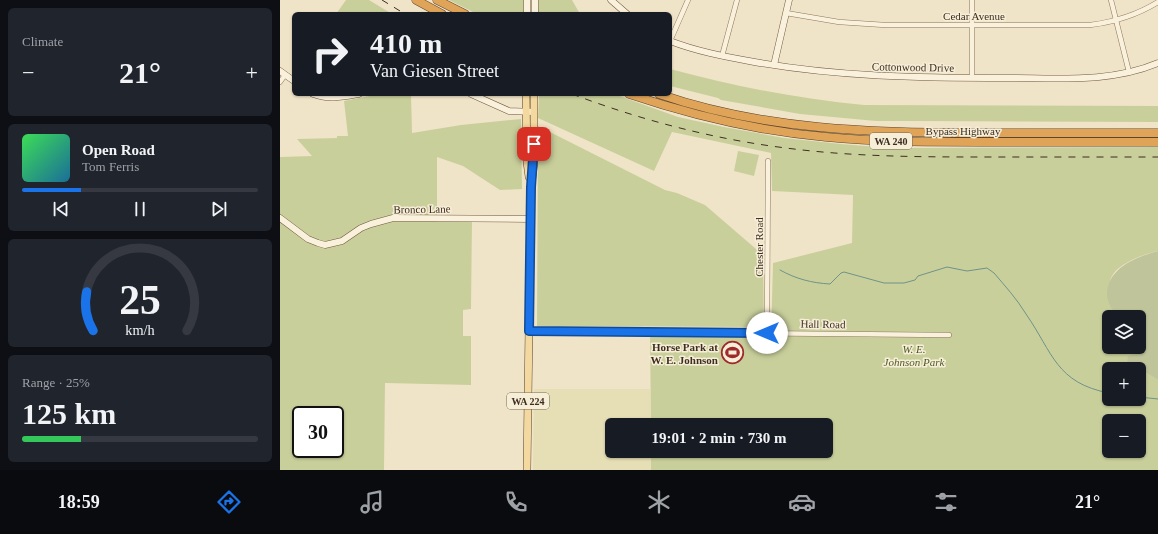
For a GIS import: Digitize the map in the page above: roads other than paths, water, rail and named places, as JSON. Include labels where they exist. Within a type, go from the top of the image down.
[{"type":"highway","points":[[416,0],[438,12]]},
{"type":"highway","points":[[437,0],[461,12]]},
{"type":"highway","name":"Bypass Highway","points":[[635,96],[713,119],[767,129],[826,137],[912,142],[1158,142]]},
{"type":"highway","name":"Bypass Highway","points":[[666,96],[705,108],[732,114],[835,129],[927,133],[1158,133]]},
{"type":"main road","name":"WA 224","points":[[526,96],[530,112],[534,162],[531,187],[530,219],[527,470]]},
{"type":"main road","name":"WA 224","points":[[530,112],[534,96]]},
{"type":"street","points":[[527,12],[528,0]]},
{"type":"street","points":[[535,0],[535,12]]},
{"type":"street","points":[[612,0],[625,12]]},
{"type":"street","points":[[672,36],[688,0]]},
{"type":"street","points":[[722,56],[737,0]]},
{"type":"street","points":[[774,66],[789,0]]},
{"type":"street","points":[[972,0],[972,78]]},
{"type":"street","points":[[1111,0],[1129,72]]},
{"type":"street","name":"Cedar Avenue","points":[[786,13],[847,22],[885,25],[1085,25],[1103,23],[1134,15],[1158,2]]},
{"type":"street","name":"Cottonwood Drive","points":[[672,42],[722,56],[774,66],[852,75],[972,78],[1092,78],[1129,72],[1158,63]]},
{"type":"street","points":[[280,71],[292,80]]},
{"type":"street","points":[[280,82],[285,75]]},
{"type":"street","points":[[317,96],[333,98],[346,96]]},
{"type":"street","points":[[476,96],[510,111],[530,112]]},
{"type":"street","name":"Chester Road","points":[[767,333],[768,162]]},
{"type":"street","name":"Bronco Lane","points":[[280,218],[308,239],[325,244],[342,241],[361,228],[393,218],[530,219]]},
{"type":"street","name":"Hall Road","points":[[529,331],[949,335]]},
{"type":"waterway","points":[[780,270],[804,280],[830,284],[844,272],[884,283],[904,283],[915,280],[918,276],[947,267],[967,271],[987,268],[994,273],[1015,298],[1050,353],[1067,374],[1077,382],[1102,391]]},
{"type":"waterway","points":[[1146,398],[1158,399]]},
{"type":"railway","points":[[382,0],[402,12]]},
{"type":"railway","points":[[578,96],[624,112],[704,134],[759,144],[812,151],[914,157],[1158,157]]},
{"type":"place","name":"Horse Park at W. E. Johnson","points":[[733,353]]},
{"type":"park label","name":"W. E. Johnson Park","points":[[914,355]]}]
